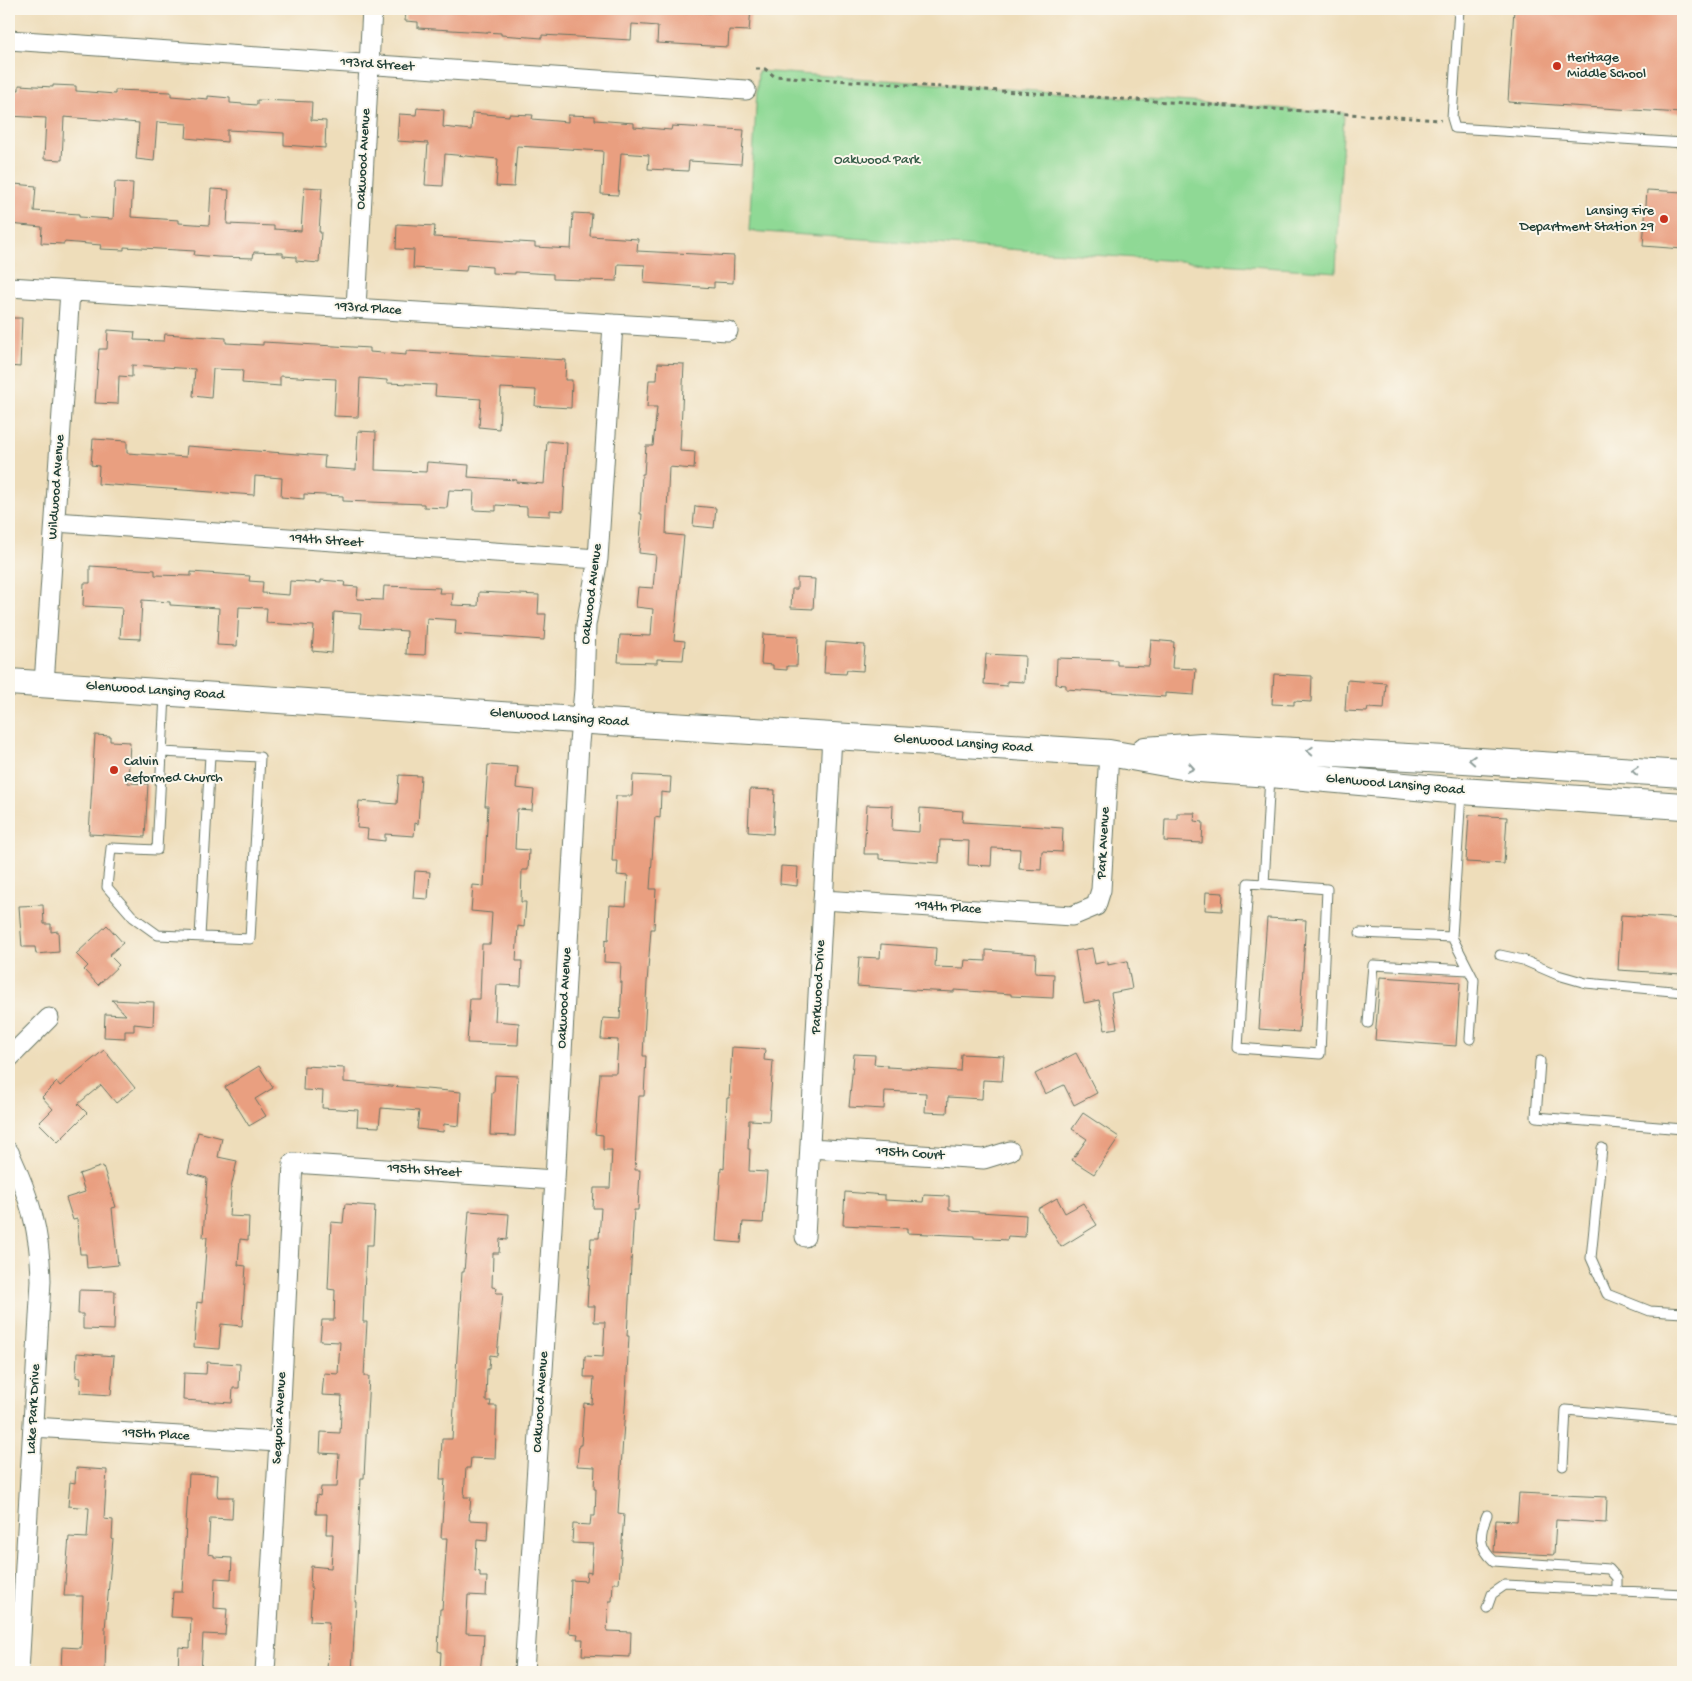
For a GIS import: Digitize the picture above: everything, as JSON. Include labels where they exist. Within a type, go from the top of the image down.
[{"type":"main road","name":"Glenwood Lansing Road","points":[[9,682],[1109,753],[1199,769],[1461,791],[1683,806]]},
{"type":"main road","name":"Glenwood Lansing Road","points":[[1109,753],[1202,746],[1683,774]]},
{"type":"street","name":"Oakwood Avenue","points":[[356,308],[372,9]]},
{"type":"street","name":"193rd Street","points":[[9,40],[746,90]]},
{"type":"street","name":"193rd Place","points":[[9,287],[728,331]]},
{"type":"street","name":"Wildwood Avenue","points":[[44,684],[70,291]]},
{"type":"street","name":"Oakwood Avenue","points":[[524,1672],[555,1180],[584,690],[586,625],[598,559],[613,324]]},
{"type":"street","name":"194th Street","points":[[55,522],[598,559]]},
{"type":"street","name":"Parkwood Drive","points":[[805,1237],[832,736]]},
{"type":"street","name":"Park Avenue","points":[[1072,916],[1096,906],[1102,890],[1109,753]]},
{"type":"street","name":"194th Place","points":[[824,900],[1072,916]]},
{"type":"street","points":[[9,1058],[49,1018]]},
{"type":"street","name":"195th Court","points":[[810,1148],[984,1159],[1010,1151]]},
{"type":"street","name":"Lake Park Drive","points":[[9,1152],[25,1188],[36,1222],[41,1255],[19,1672]]},
{"type":"street","name":"195th Street","points":[[293,1163],[555,1180]]},
{"type":"street","name":"Sequoia Avenue","points":[[265,1672],[293,1163]]},
{"type":"street","name":"195th Place","points":[[33,1427],[279,1442]]},
{"type":"lane","points":[[1459,9],[1452,118],[1455,128],[1683,143]]},
{"type":"lane","points":[[162,752],[260,757],[250,939],[158,935],[133,917],[107,887],[111,848],[157,850],[162,752],[166,692]]},
{"type":"lane","points":[[200,937],[210,755]]},
{"type":"lane","points":[[1264,884],[1270,774]]},
{"type":"lane","points":[[1461,791],[1452,937],[1474,980],[1470,1039]]},
{"type":"lane","points":[[1248,883],[1264,884],[1327,888],[1320,1054],[1238,1048],[1248,883]]},
{"type":"lane","points":[[1360,933],[1452,937]]},
{"type":"lane","points":[[1500,955],[1523,960],[1558,975],[1586,983],[1683,992]]},
{"type":"lane","points":[[1368,1022],[1372,965],[1469,970]]},
{"type":"lane","points":[[1540,1061],[1536,1117],[1683,1129]]},
{"type":"lane","points":[[1602,1148],[1591,1258],[1606,1294],[1650,1311],[1683,1313]]},
{"type":"lane","points":[[1563,1466],[1566,1410],[1683,1420]]},
{"type":"lane","points":[[1488,1515],[1482,1527],[1481,1543],[1486,1554],[1494,1561],[1609,1570],[1617,1578],[1617,1590]]},
{"type":"lane","points":[[1487,1608],[1492,1594],[1505,1585],[1683,1594]]},
{"type":"path","points":[[756,69],[764,69],[774,76],[1444,120]]},
{"type":"green space","name":"Oakwood Park","points":[[758,71],[1344,113],[1336,272],[749,231]]},
{"type":"building","points":[[406,9],[521,9],[558,11],[558,9],[654,9],[710,13],[710,9],[751,9],[749,31],[729,30],[728,47],[657,43],[658,26],[632,24],[631,40],[542,35],[542,38],[501,35],[501,33],[418,28],[418,22],[405,21]]},
{"type":"building","points":[[1514,9],[1683,9],[1681,113],[1508,102]]},
{"type":"building","points":[[19,85],[76,86],[76,91],[115,94],[115,90],[171,92],[171,96],[208,99],[208,96],[230,98],[230,103],[257,105],[257,100],[312,102],[311,120],[326,121],[325,148],[284,145],[284,133],[227,130],[227,142],[186,138],[187,124],[157,122],[154,161],[136,159],[139,123],[64,117],[62,160],[44,159],[46,118],[9,116],[9,89],[19,90]]},
{"type":"building","points":[[417,108],[444,110],[443,127],[471,130],[472,113],[509,116],[509,114],[533,115],[532,119],[568,122],[568,115],[595,116],[595,120],[634,123],[634,127],[671,130],[672,126],[744,130],[741,164],[689,161],[688,171],[648,169],[649,155],[621,153],[618,195],[601,194],[603,151],[517,146],[514,187],[496,186],[498,159],[445,154],[443,186],[425,185],[428,143],[397,141],[399,114],[416,115]]},
{"type":"building","points":[[115,182],[133,183],[131,217],[179,220],[179,223],[209,225],[211,189],[229,190],[227,224],[274,226],[274,229],[301,231],[304,187],[322,188],[319,263],[296,261],[296,257],[283,256],[283,253],[254,252],[253,258],[218,257],[194,255],[195,251],[124,247],[124,250],[100,249],[101,245],[64,242],[64,244],[41,243],[42,227],[9,224],[9,197],[13,198],[14,184],[36,186],[34,211],[79,214],[79,217],[113,219]]},
{"type":"building","name":"Lansing Fire Department Station 29","points":[[1647,190],[1683,192],[1683,249],[1643,246]]},
{"type":"building","points":[[573,213],[592,214],[590,236],[638,239],[637,251],[734,256],[733,283],[714,282],[714,288],[644,283],[645,265],[618,264],[617,281],[553,279],[553,274],[492,273],[492,267],[467,265],[466,271],[413,268],[414,250],[396,249],[397,224],[435,226],[434,237],[535,243],[535,247],[571,249]]},
{"type":"building","points":[[9,318],[22,318],[20,367],[9,366]]},
{"type":"building","points":[[108,330],[135,332],[134,340],[164,341],[165,334],[226,338],[226,343],[263,345],[263,342],[370,348],[370,352],[406,355],[406,351],[566,360],[565,380],[572,380],[571,408],[535,406],[536,390],[501,388],[499,429],[479,427],[481,399],[435,396],[436,385],[387,383],[387,380],[360,378],[358,417],[334,416],[336,379],[280,376],[280,386],[242,383],[243,370],[213,369],[211,398],[193,396],[195,369],[132,365],[132,377],[119,376],[118,404],[95,403],[99,349],[107,349]]},
{"type":"building","points":[[658,363],[684,364],[680,451],[695,452],[694,469],[669,467],[666,534],[684,536],[674,640],[685,641],[683,660],[657,659],[657,663],[618,662],[620,635],[651,636],[653,609],[636,607],[638,587],[653,588],[656,555],[639,553],[642,514],[640,514],[642,474],[644,474],[646,446],[653,446],[657,407],[647,407],[649,380],[657,380]]},
{"type":"building","points":[[358,431],[376,432],[375,470],[426,472],[427,462],[469,465],[468,477],[517,480],[516,482],[544,484],[547,441],[567,443],[563,511],[550,510],[550,516],[527,515],[527,507],[496,505],[496,511],[473,510],[474,491],[449,490],[447,508],[424,507],[424,504],[343,501],[343,496],[304,494],[304,499],[281,497],[282,478],[255,476],[254,495],[98,484],[99,466],[91,465],[93,439],[127,441],[127,453],[186,457],[187,446],[325,456],[324,468],[356,470]]},
{"type":"building","points":[[695,506],[716,508],[714,528],[693,526]]},
{"type":"building","points":[[90,566],[155,570],[155,575],[191,576],[191,572],[250,576],[249,581],[263,582],[262,593],[289,595],[290,581],[321,583],[321,580],[345,582],[344,586],[358,587],[357,599],[383,600],[384,586],[440,588],[439,593],[453,593],[452,605],[478,606],[479,592],[539,595],[538,614],[546,614],[544,640],[455,634],[456,620],[427,618],[425,655],[406,654],[407,631],[360,628],[361,614],[334,612],[332,653],[312,651],[314,626],[266,623],[267,608],[239,607],[237,646],[217,645],[219,608],[170,605],[170,602],[142,600],[140,639],[120,638],[122,608],[83,606],[84,583],[90,583]]},
{"type":"building","points":[[797,578],[815,579],[813,609],[791,608],[792,589],[797,589]]},
{"type":"building","points":[[763,634],[798,636],[797,666],[787,666],[787,670],[773,669],[773,665],[761,664]]},
{"type":"building","points":[[1151,640],[1174,642],[1172,668],[1196,669],[1194,695],[1165,693],[1165,697],[1137,695],[1066,689],[1066,685],[1056,684],[1057,658],[1117,660],[1117,665],[1149,666]]},
{"type":"building","points":[[826,642],[865,645],[863,671],[847,670],[846,674],[824,673]]},
{"type":"building","points":[[986,654],[1025,656],[1024,682],[1007,681],[1007,686],[984,684]]},
{"type":"building","points":[[1274,674],[1312,676],[1311,702],[1294,701],[1294,705],[1272,704]]},
{"type":"building","points":[[1347,680],[1386,683],[1384,709],[1368,708],[1367,712],[1345,711]]},
{"type":"building","points":[[95,735],[110,736],[110,741],[130,742],[128,783],[148,784],[145,837],[89,834]]},
{"type":"building","points":[[488,765],[518,767],[516,788],[534,790],[532,810],[517,809],[515,849],[529,850],[528,870],[522,870],[521,902],[526,902],[524,927],[518,926],[516,961],[522,961],[521,986],[497,985],[495,1021],[519,1023],[518,1045],[467,1043],[470,999],[480,999],[482,944],[490,944],[492,913],[471,911],[473,885],[484,886],[488,806],[485,806]]},
{"type":"building","points":[[399,775],[421,776],[418,824],[415,823],[414,836],[385,834],[385,841],[367,839],[368,829],[357,828],[359,801],[397,804]]},
{"type":"building","points":[[633,775],[671,777],[670,793],[661,792],[660,818],[655,817],[650,889],[656,889],[654,929],[651,929],[647,983],[643,1056],[646,1056],[644,1096],[639,1096],[635,1170],[640,1170],[638,1210],[634,1210],[626,1393],[618,1513],[624,1514],[619,1583],[613,1583],[612,1601],[609,1601],[607,1631],[631,1632],[630,1657],[582,1655],[583,1639],[577,1639],[578,1634],[569,1633],[571,1580],[586,1581],[587,1572],[591,1573],[593,1544],[572,1543],[573,1524],[590,1525],[591,1516],[595,1516],[595,1467],[577,1466],[579,1445],[581,1445],[584,1403],[592,1404],[594,1377],[584,1377],[585,1356],[603,1357],[605,1322],[594,1322],[595,1306],[587,1306],[591,1238],[599,1238],[601,1208],[593,1208],[594,1188],[610,1188],[612,1150],[603,1150],[603,1135],[595,1134],[600,1073],[616,1073],[618,1040],[601,1039],[603,1018],[620,1019],[622,982],[620,982],[621,963],[604,962],[605,940],[608,941],[610,905],[626,906],[628,876],[617,875],[618,861],[612,861],[616,796],[632,796]]},
{"type":"building","points":[[750,789],[775,790],[773,834],[748,832]]},
{"type":"building","points":[[867,805],[893,806],[892,830],[919,832],[920,808],[963,811],[962,822],[1063,828],[1062,852],[1042,851],[1041,870],[1019,869],[1020,849],[992,848],[991,866],[968,865],[969,841],[940,840],[939,863],[879,859],[879,854],[864,854]]},
{"type":"building","points":[[1177,813],[1195,813],[1194,821],[1203,822],[1202,843],[1164,841],[1165,819],[1177,819]]},
{"type":"building","points":[[1469,815],[1507,817],[1504,864],[1466,862]]},
{"type":"building","points":[[781,866],[798,867],[797,886],[780,884]]},
{"type":"building","points":[[415,871],[430,872],[428,899],[413,898]]},
{"type":"building","points":[[1206,892],[1223,893],[1222,911],[1205,910]]},
{"type":"building","points":[[43,905],[44,924],[51,924],[51,932],[58,931],[59,952],[36,954],[35,947],[22,947],[19,906]]},
{"type":"building","points":[[1621,915],[1683,919],[1683,974],[1618,970]]},
{"type":"building","points":[[1267,918],[1306,920],[1299,1032],[1259,1029]]},
{"type":"building","points":[[107,925],[123,943],[109,955],[119,965],[98,985],[84,970],[88,966],[76,954]]},
{"type":"building","points":[[881,944],[936,948],[935,967],[964,968],[965,960],[986,961],[986,950],[1036,954],[1035,973],[1054,974],[1053,998],[954,990],[954,992],[857,986],[859,957],[880,958]]},
{"type":"building","points":[[1092,948],[1095,964],[1108,961],[1108,965],[1127,961],[1132,989],[1111,993],[1117,1028],[1105,1030],[1099,1000],[1084,1003],[1075,951]]},
{"type":"building","points":[[1380,977],[1460,982],[1456,1046],[1375,1040]]},
{"type":"building","points":[[112,1000],[154,1002],[153,1026],[134,1024],[134,1031],[125,1031],[125,1038],[104,1037],[105,1014],[126,1015]]},
{"type":"building","points":[[732,1047],[765,1049],[764,1060],[773,1061],[769,1121],[749,1120],[749,1171],[767,1172],[763,1223],[743,1222],[741,1243],[716,1241],[721,1168],[724,1169],[727,1098],[729,1098]]},
{"type":"building","points":[[104,1050],[135,1088],[116,1103],[101,1085],[78,1104],[87,1113],[58,1142],[39,1123],[53,1109],[42,1097],[57,1082],[60,1086]]},
{"type":"building","points":[[1076,1053],[1097,1093],[1074,1105],[1064,1085],[1045,1094],[1035,1074]]},
{"type":"building","points":[[854,1054],[875,1055],[874,1064],[887,1065],[887,1067],[960,1071],[961,1054],[1004,1056],[1002,1081],[983,1080],[982,1099],[948,1097],[947,1113],[925,1112],[926,1093],[885,1091],[884,1109],[849,1107]]},
{"type":"building","points":[[259,1066],[273,1088],[255,1099],[266,1116],[249,1126],[225,1087]]},
{"type":"building","points":[[304,1066],[344,1068],[344,1082],[461,1092],[459,1126],[444,1124],[443,1132],[417,1129],[419,1111],[381,1108],[379,1127],[357,1126],[358,1110],[322,1108],[323,1091],[303,1090]]},
{"type":"building","points":[[495,1075],[518,1076],[515,1136],[490,1135],[492,1092],[494,1092]]},
{"type":"building","points":[[1083,1113],[1119,1137],[1094,1174],[1072,1160],[1087,1139],[1072,1129]]},
{"type":"building","points":[[198,1132],[222,1138],[218,1157],[237,1161],[231,1188],[229,1216],[249,1217],[248,1240],[240,1239],[238,1265],[246,1266],[242,1326],[221,1324],[219,1349],[194,1347],[197,1302],[202,1303],[207,1237],[203,1237],[207,1178],[188,1173]]},
{"type":"building","points":[[103,1166],[116,1207],[112,1208],[118,1265],[87,1268],[86,1254],[80,1254],[77,1219],[73,1220],[66,1198],[85,1192],[79,1174]]},
{"type":"building","points":[[845,1192],[885,1195],[885,1200],[923,1202],[924,1195],[949,1196],[949,1210],[1026,1215],[1025,1237],[1008,1236],[1007,1240],[974,1238],[974,1236],[907,1233],[907,1228],[843,1225]]},
{"type":"building","points":[[1057,1198],[1065,1213],[1083,1203],[1097,1225],[1061,1247],[1038,1209]]},
{"type":"building","points":[[345,1204],[375,1206],[373,1245],[366,1245],[363,1322],[367,1322],[364,1376],[369,1376],[364,1478],[361,1478],[352,1672],[327,1672],[329,1622],[310,1621],[312,1588],[310,1588],[311,1566],[331,1568],[333,1534],[326,1534],[327,1514],[316,1514],[317,1495],[320,1496],[321,1487],[337,1487],[339,1454],[320,1453],[321,1432],[340,1433],[342,1396],[322,1395],[324,1373],[338,1374],[340,1342],[320,1341],[322,1320],[334,1320],[335,1290],[328,1289],[331,1222],[343,1223]]},
{"type":"building","points":[[469,1211],[509,1214],[507,1240],[500,1239],[499,1253],[493,1253],[492,1287],[497,1288],[496,1293],[503,1293],[497,1356],[490,1355],[489,1369],[487,1369],[486,1401],[491,1401],[490,1406],[497,1406],[495,1459],[471,1458],[470,1468],[466,1468],[464,1497],[471,1497],[469,1520],[488,1521],[487,1541],[477,1540],[475,1571],[480,1572],[480,1577],[487,1577],[486,1596],[468,1595],[466,1633],[484,1634],[483,1654],[480,1672],[440,1672],[441,1652],[438,1651],[440,1609],[442,1609],[447,1538],[441,1538],[445,1479],[440,1479],[442,1439],[452,1439],[462,1272],[464,1272]]},
{"type":"building","points":[[79,1290],[115,1291],[114,1330],[83,1329],[83,1314],[78,1314]]},
{"type":"building","points":[[77,1353],[114,1356],[111,1395],[80,1393],[81,1378],[76,1377]]},
{"type":"building","points":[[207,1362],[240,1364],[239,1388],[233,1388],[232,1403],[183,1400],[184,1373],[206,1374]]},
{"type":"building","points":[[76,1468],[107,1470],[104,1519],[113,1520],[113,1539],[105,1629],[105,1672],[61,1670],[62,1647],[81,1648],[83,1596],[64,1596],[69,1537],[87,1538],[89,1508],[68,1506],[70,1482],[75,1483]]},
{"type":"building","points":[[189,1474],[218,1475],[218,1497],[233,1497],[232,1519],[210,1518],[208,1554],[214,1555],[214,1557],[232,1558],[231,1579],[215,1578],[214,1608],[227,1609],[225,1635],[203,1634],[201,1672],[178,1672],[179,1647],[190,1648],[191,1618],[171,1617],[173,1592],[182,1592]]},
{"type":"building","points":[[1519,1493],[1607,1497],[1606,1523],[1556,1520],[1554,1555],[1494,1552],[1496,1520],[1517,1521]]},
{"type":"place","name":"Heritage Middle School","points":[[1557,66]]},
{"type":"place","name":"Lansing Fire Department Station 29","points":[[1664,219]]},
{"type":"place","name":"Calvin Reformed Church","points":[[114,770]]}]
